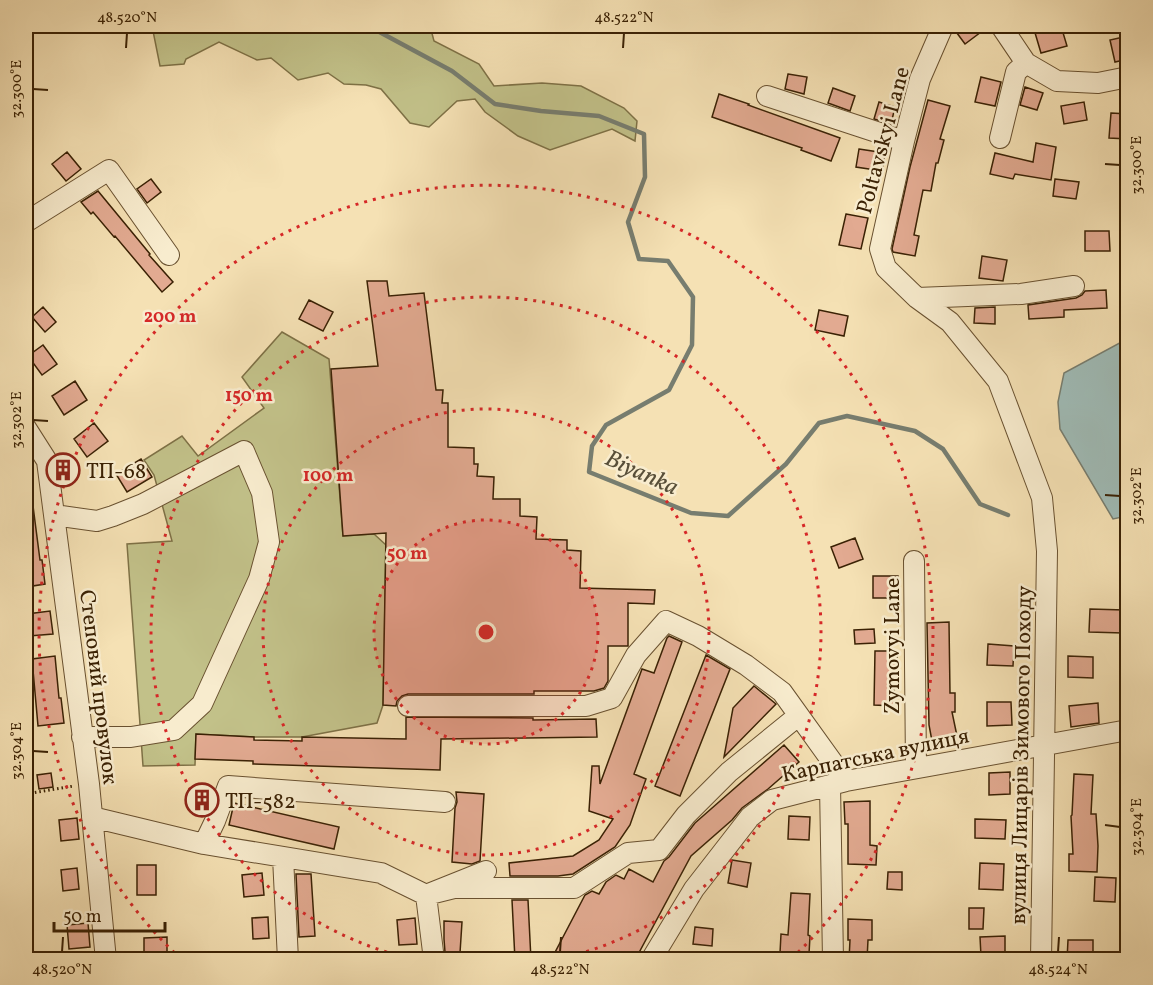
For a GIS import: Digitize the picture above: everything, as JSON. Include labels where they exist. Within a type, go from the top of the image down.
[{"type":"street","name":"Poltavskyi Lane","points":[[886,268],[880,249],[904,141],[920,79],[943,26]]},
{"type":"street","points":[[1001,26],[1026,63],[1058,81],[1098,83],[1128,77]]},
{"type":"street","points":[[1000,138],[1016,72],[1026,63]]},
{"type":"street","points":[[767,96],[904,141]]},
{"type":"street","points":[[26,222],[109,170],[169,255]]},
{"type":"street","name":"вулиця Лицарів Зимового Походу","points":[[886,268],[917,298],[950,322],[998,381],[1042,498],[1047,551],[1041,960]]},
{"type":"street","points":[[917,298],[1021,294],[1074,286]]},
{"type":"street","name":"Степовий провулок","points":[[26,428],[47,460],[92,817],[106,960]]},
{"type":"street","points":[[54,515],[97,521],[114,516],[143,504],[244,451],[262,493],[269,542],[260,579],[202,704],[174,730],[131,737],[82,737]]},
{"type":"street","name":"Zymovyi Lane","points":[[914,561],[916,767]]},
{"type":"street","points":[[408,706],[586,706],[612,698],[636,656],[666,621],[699,636],[746,665],[782,692],[838,783],[833,960]]},
{"type":"street","points":[[92,817],[204,844],[381,873],[426,895],[454,888],[574,888],[628,853],[659,850],[686,815],[729,772],[798,716]]},
{"type":"street","name":"Карпатська вулиця","points":[[651,960],[694,889],[750,817],[772,800],[838,783],[916,767],[1128,730]]},
{"type":"street","points":[[204,844],[228,786],[445,802]]},
{"type":"street","points":[[283,857],[288,960]]},
{"type":"street","points":[[426,895],[486,871]]},
{"type":"street","points":[[426,895],[434,960]]},
{"type":"path","points":[[26,794],[88,784]]},
{"type":"shaded area","points":[[152,26],[430,26],[434,41],[479,64],[494,86],[542,83],[581,86],[624,108],[637,121],[635,141],[612,129],[550,150],[518,136],[485,112],[475,99],[457,101],[429,127],[410,123],[381,89],[366,85],[344,84],[328,73],[298,80],[271,58],[257,60],[219,42],[186,59],[184,64],[160,66]]},
{"type":"shaded area","points":[[282,332],[329,359],[343,536],[374,534],[386,545],[383,705],[377,723],[302,737],[196,734],[195,765],[143,766],[127,544],[172,541],[154,475],[144,460],[182,436],[198,456],[264,408],[242,377]]},
{"type":"water","points":[[1127,339],[1127,516],[1113,519],[1060,429],[1058,402],[1064,373]]},
{"type":"building","points":[[955,26],[989,26],[965,44],[954,29]]},
{"type":"building","points":[[1033,26],[1061,26],[1067,46],[1041,53]]},
{"type":"building","points":[[1128,36],[1128,59],[1115,62],[1110,40]]},
{"type":"building","points":[[788,74],[807,77],[804,94],[785,89]]},
{"type":"building","points":[[981,77],[1001,82],[995,106],[975,102]]},
{"type":"building","points":[[1025,87],[1043,93],[1037,110],[1020,105]]},
{"type":"building","points":[[833,88],[855,96],[850,111],[828,103]]},
{"type":"building","points":[[719,94],[840,138],[831,161],[801,150],[802,148],[712,117]]},
{"type":"building","points":[[928,100],[950,106],[940,139],[944,140],[938,163],[936,163],[931,191],[923,190],[914,235],[919,236],[915,256],[893,252],[892,249]]},
{"type":"building","points":[[879,102],[895,107],[891,124],[874,119]]},
{"type":"building","points":[[1084,102],[1087,120],[1064,124],[1061,106]]},
{"type":"building","points":[[1111,113],[1128,114],[1128,139],[1109,138]]},
{"type":"building","points":[[1036,143],[1056,147],[1051,180],[1015,174],[1013,179],[990,174],[995,153],[1033,162]]},
{"type":"building","points":[[859,149],[885,153],[882,171],[856,167]]},
{"type":"building","points":[[67,152],[81,169],[66,181],[52,164]]},
{"type":"building","points":[[151,179],[161,192],[147,203],[137,189]]},
{"type":"building","points":[[1055,179],[1079,182],[1076,199],[1053,196]]},
{"type":"building","points":[[98,191],[173,282],[162,292],[115,236],[81,202]]},
{"type":"building","points":[[846,214],[868,218],[861,249],[839,245]]},
{"type":"building","points":[[1085,231],[1109,231],[1110,251],[1085,251]]},
{"type":"building","points":[[982,256],[1007,260],[1003,281],[979,278]]},
{"type":"building","points":[[367,281],[387,281],[389,296],[424,293],[436,390],[443,390],[442,403],[448,403],[448,447],[474,448],[474,464],[478,464],[477,476],[494,477],[493,499],[520,499],[520,516],[537,517],[536,539],[567,540],[567,550],[581,551],[580,588],[655,590],[654,604],[628,603],[628,646],[608,646],[608,681],[604,688],[594,691],[534,691],[534,694],[408,694],[397,701],[396,706],[383,705],[386,533],[343,536],[331,369],[378,366]]},
{"type":"building","points":[[1106,290],[1107,308],[1064,310],[1064,317],[1029,319],[1028,305],[1076,298],[1085,291]]},
{"type":"building","points":[[309,300],[333,312],[323,331],[299,319]]},
{"type":"building","points":[[43,307],[56,322],[45,332],[32,317]]},
{"type":"building","points":[[995,307],[995,324],[974,323],[975,308]]},
{"type":"building","points":[[819,310],[848,316],[844,336],[815,330]]},
{"type":"building","points":[[43,345],[57,364],[42,375],[28,356]]},
{"type":"building","points":[[75,381],[87,400],[64,415],[52,396]]},
{"type":"building","points":[[94,423],[108,441],[87,457],[74,439]]},
{"type":"building","points":[[141,459],[152,477],[127,492],[116,474]]},
{"type":"building","points":[[33,506],[45,584],[26,587],[26,507]]},
{"type":"building","points":[[855,538],[863,559],[839,568],[831,547]]},
{"type":"building","points":[[873,576],[898,576],[898,598],[873,598]]},
{"type":"building","points":[[1090,609],[1124,610],[1123,633],[1089,632]]},
{"type":"building","points":[[50,611],[53,634],[29,636],[27,614]]},
{"type":"building","points":[[949,622],[950,693],[955,693],[955,712],[952,712],[957,736],[932,741],[929,725],[927,623]]},
{"type":"building","points":[[874,629],[875,643],[855,644],[854,630]]},
{"type":"building","points":[[669,636],[682,642],[634,774],[646,779],[630,825],[615,847],[573,874],[510,876],[509,863],[573,856],[599,840],[613,819],[589,811],[592,766],[599,766],[600,784],[642,669],[654,673]]},
{"type":"building","points":[[988,644],[1014,646],[1013,666],[987,665]]},
{"type":"building","points":[[875,651],[897,651],[894,706],[874,705]]},
{"type":"building","points":[[706,655],[730,669],[680,796],[655,786]]},
{"type":"building","points":[[55,656],[64,723],[38,726],[32,659]]},
{"type":"building","points":[[1068,656],[1093,657],[1093,678],[1068,677]]},
{"type":"building","points":[[754,686],[776,704],[724,757],[733,708]]},
{"type":"building","points":[[987,702],[1011,702],[1012,725],[987,726]]},
{"type":"building","points":[[1098,703],[1099,723],[1071,727],[1069,706]]},
{"type":"building","points":[[406,717],[596,719],[597,737],[441,739],[440,770],[253,764],[253,761],[195,759],[196,734],[254,737],[254,740],[302,741],[302,737],[406,739]]},
{"type":"building","points":[[784,745],[799,762],[742,808],[732,820],[691,856],[635,960],[551,960],[585,895],[592,891],[599,894],[606,882],[616,875],[624,879],[629,869],[653,882],[664,861],[695,823]]},
{"type":"building","points":[[1010,772],[1010,794],[989,795],[989,773]]},
{"type":"building","points":[[51,773],[53,787],[39,789],[37,775]]},
{"type":"building","points":[[1074,774],[1093,775],[1091,814],[1096,814],[1097,872],[1069,871],[1069,854],[1073,854],[1071,816]]},
{"type":"building","points":[[456,792],[484,794],[480,861],[472,864],[452,862]]},
{"type":"building","points":[[870,801],[870,845],[877,846],[876,865],[848,864],[848,824],[845,824],[844,802]]},
{"type":"building","points":[[234,803],[339,827],[334,849],[229,825]]},
{"type":"building","points":[[789,816],[810,817],[809,840],[788,839]]},
{"type":"building","points":[[77,818],[79,839],[61,841],[59,820]]},
{"type":"building","points":[[975,819],[1006,820],[1005,839],[975,838]]},
{"type":"building","points":[[732,860],[751,863],[747,887],[728,883]]},
{"type":"building","points":[[980,863],[1004,864],[1003,890],[979,889]]},
{"type":"building","points":[[137,865],[156,865],[156,895],[137,895]]},
{"type":"building","points":[[77,868],[79,889],[63,891],[61,870]]},
{"type":"building","points":[[888,872],[902,872],[902,890],[887,889]]},
{"type":"building","points":[[262,873],[264,895],[244,897],[242,875]]},
{"type":"building","points":[[296,874],[311,874],[315,936],[299,937]]},
{"type":"building","points":[[1095,877],[1116,878],[1115,902],[1094,901]]},
{"type":"building","points":[[791,893],[810,894],[809,954],[780,953],[781,934],[788,935]]},
{"type":"building","points":[[512,900],[528,900],[531,960],[515,960]]},
{"type":"building","points":[[969,908],[984,908],[983,929],[969,929]]},
{"type":"building","points":[[268,917],[269,938],[253,939],[252,918]]},
{"type":"building","points":[[415,918],[417,944],[399,945],[397,920]]},
{"type":"building","points":[[848,919],[872,920],[872,940],[868,940],[867,960],[849,960]]},
{"type":"building","points":[[444,921],[462,922],[460,953],[445,952]]},
{"type":"building","points":[[88,923],[90,947],[69,949],[67,925]]},
{"type":"building","points":[[695,927],[713,929],[712,946],[693,944]]},
{"type":"building","points":[[1005,936],[1005,955],[981,956],[980,937]]},
{"type":"building","points":[[167,937],[167,959],[144,959],[144,938]]},
{"type":"building","points":[[1068,940],[1093,940],[1093,960],[1067,960]]},
{"type":"waterway","name":"Biyanka","points":[[287,26],[372,28],[452,71],[495,104],[599,116],[644,134],[645,177],[628,222],[639,259],[668,261],[693,297],[692,345],[669,390],[606,425],[592,446],[589,472],[691,513],[728,516],[786,464],[819,423],[847,416],[915,431],[943,449],[980,504],[1008,515]]},
{"type":"place","name":"ТП-68","points":[[63,470]]},
{"type":"place","name":"ТП-582","points":[[202,800]]}]
